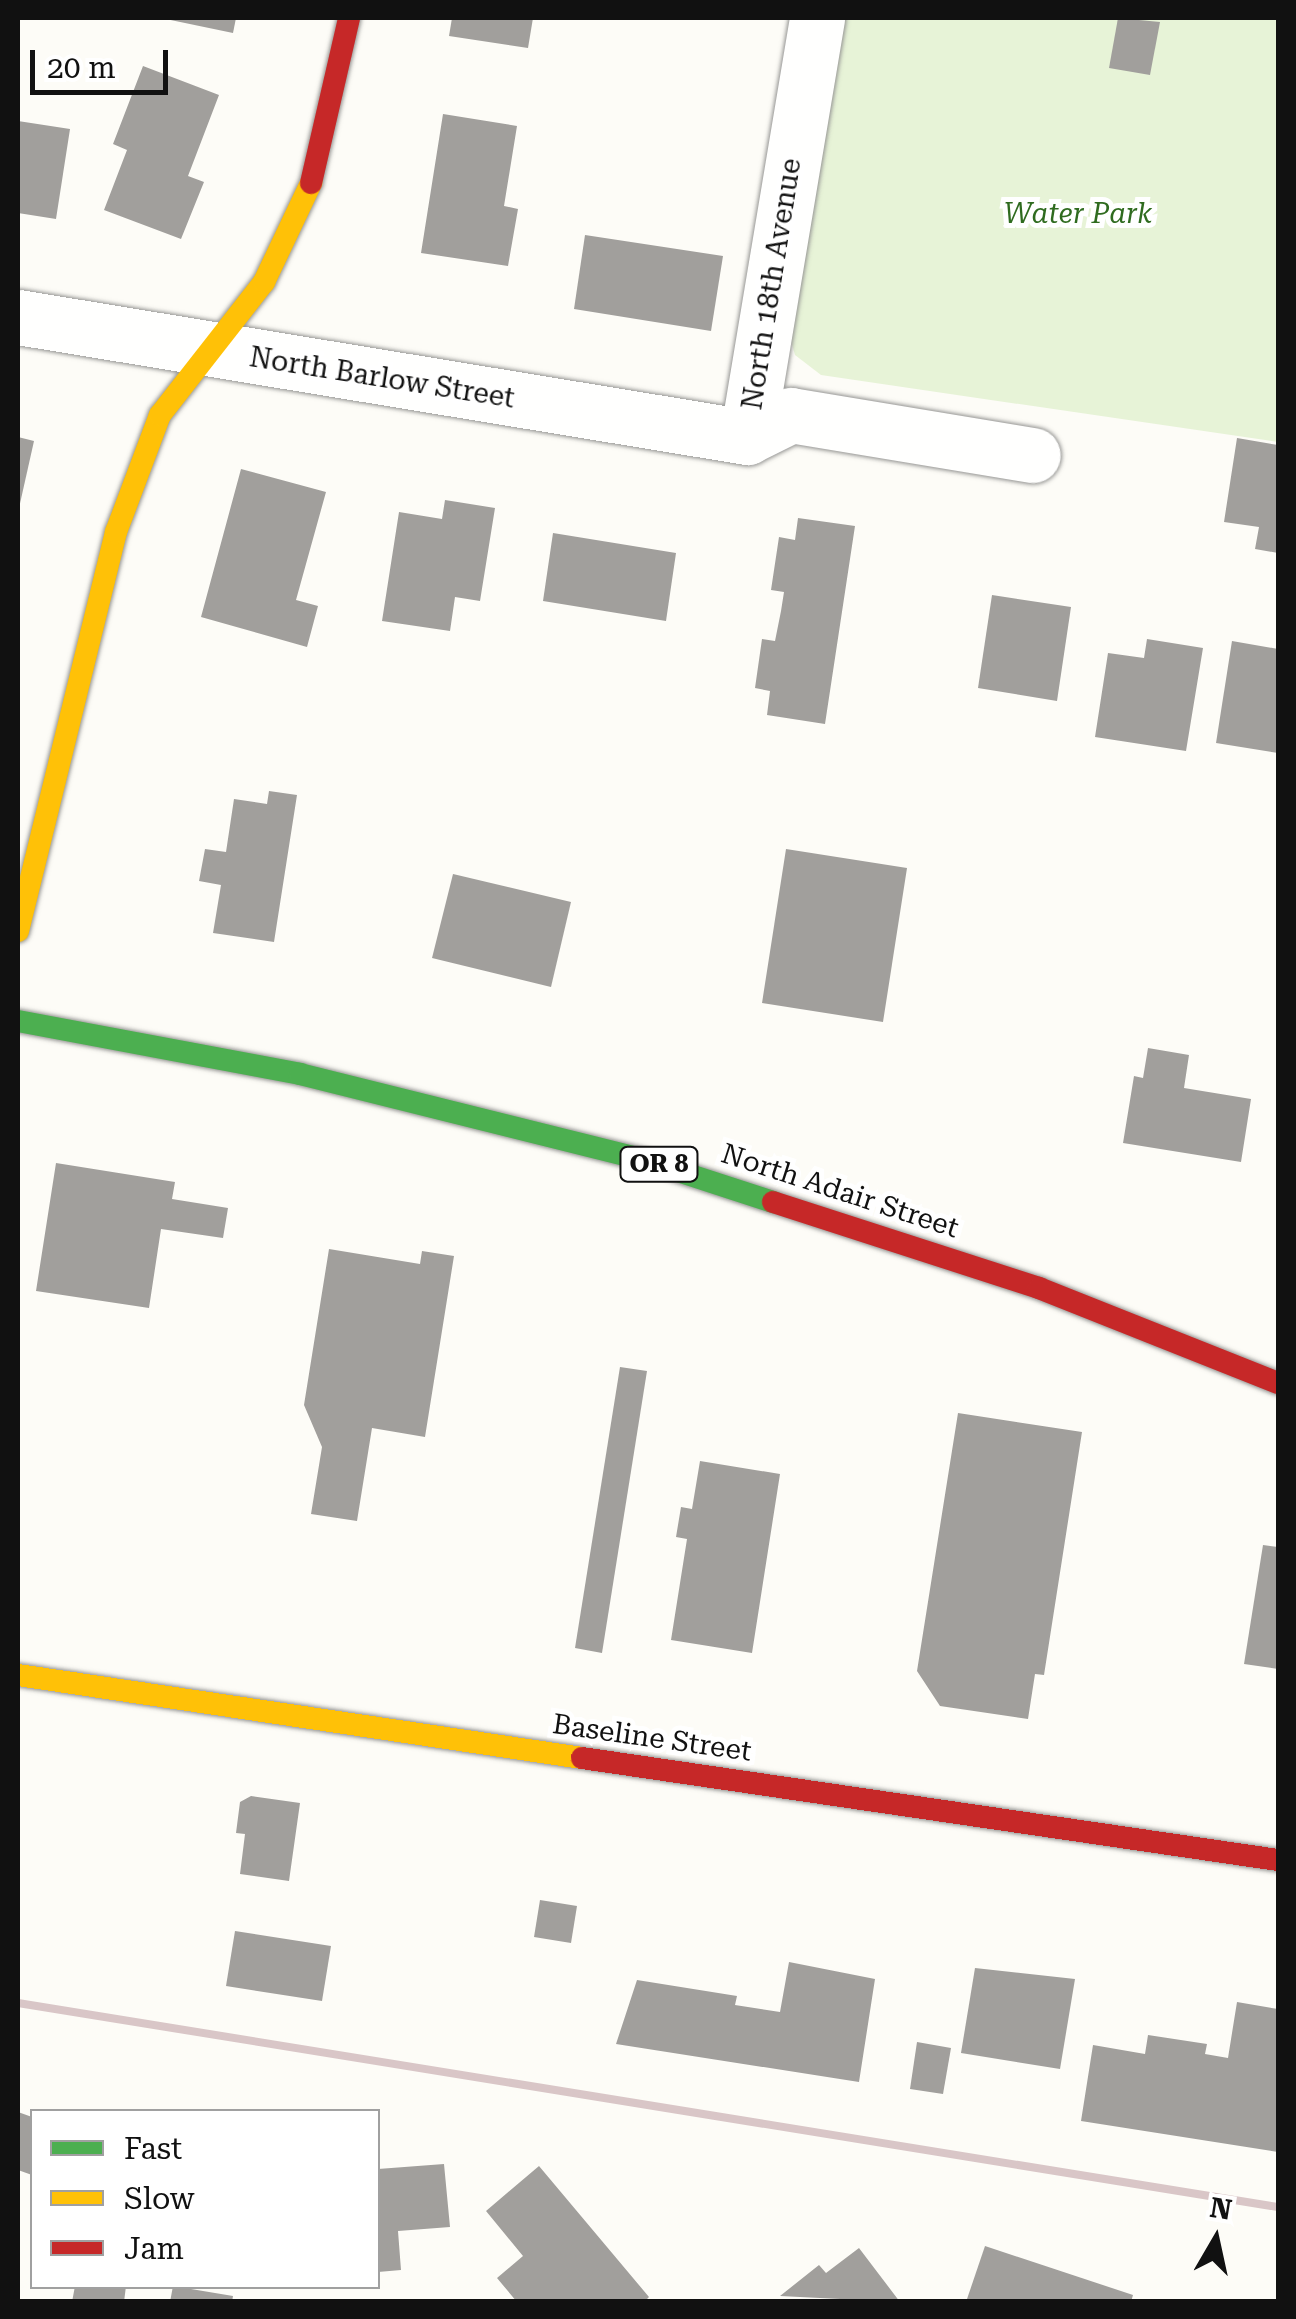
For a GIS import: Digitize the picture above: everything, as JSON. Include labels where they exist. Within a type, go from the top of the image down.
[{"type":"main road","points":[[18,931],[116,532],[160,415],[264,282],[310,189],[348,18]]},
{"type":"main road","name":"North Adair Street","points":[[18,1021],[318,1078],[644,1160],[1040,1288],[1278,1383]]},
{"type":"main road","name":"Baseline Street","points":[[18,1675],[1278,1860]]},
{"type":"street","name":"North 18th Avenue","points":[[746,438],[816,18]]},
{"type":"street","name":"North Barlow Street","points":[[18,316],[746,438]]},
{"type":"street","name":"North 18th Avenue","points":[[746,438],[791,415],[1033,455]]},
{"type":"green space","name":"Water Park","points":[[834,18],[1278,18],[1278,442],[821,375],[795,355],[785,321]]},
{"type":"building","points":[[161,18],[236,18],[233,33]]},
{"type":"building","points":[[452,18],[533,18],[528,48],[449,36]]},
{"type":"building","points":[[1118,18],[1160,22],[1150,75],[1109,68]]},
{"type":"building","points":[[143,66],[219,95],[188,176],[204,182],[181,239],[104,210],[127,150],[113,144]]},
{"type":"building","points":[[443,114],[517,126],[504,206],[518,209],[508,266],[421,253]]},
{"type":"building","points":[[18,121],[70,129],[56,219],[18,213]]},
{"type":"building","points":[[585,235],[723,256],[711,331],[574,309]]},
{"type":"building","points":[[18,437],[34,441],[19,508],[18,507]]},
{"type":"building","points":[[1237,438],[1278,445],[1278,553],[1255,549],[1259,527],[1224,522]]},
{"type":"building","points":[[241,469],[326,492],[296,600],[318,606],[307,647],[201,617]]},
{"type":"building","points":[[445,500],[495,508],[480,601],[455,597],[450,631],[382,621],[399,512],[442,519]]},
{"type":"building","points":[[798,518],[855,526],[825,724],[767,715],[770,691],[755,688],[762,639],[775,641],[781,611],[784,592],[771,590],[779,537],[795,540]]},
{"type":"building","points":[[553,533],[676,553],[666,621],[543,601]]},
{"type":"building","points":[[992,595],[1071,607],[1057,701],[978,688]]},
{"type":"building","points":[[1147,639],[1203,648],[1186,751],[1095,737],[1108,653],[1144,658]]},
{"type":"building","points":[[1232,641],[1278,649],[1278,753],[1216,743]]},
{"type":"building","points":[[269,791],[297,795],[274,942],[213,933],[221,885],[199,881],[205,849],[226,852],[234,799],[267,804]]},
{"type":"building","points":[[786,849],[907,868],[883,1022],[762,1003]]},
{"type":"building","points":[[453,874],[571,902],[551,987],[432,958]]},
{"type":"building","points":[[1148,1048],[1189,1055],[1184,1088],[1251,1099],[1241,1162],[1123,1143],[1134,1076],[1143,1078]]},
{"type":"building","points":[[56,1163],[175,1182],[172,1199],[228,1208],[223,1238],[161,1229],[149,1308],[36,1291]]},
{"type":"building","points":[[329,1249],[420,1264],[422,1251],[454,1256],[425,1437],[372,1428],[357,1521],[311,1514],[322,1447],[304,1405]]},
{"type":"building","points":[[620,1367],[647,1371],[602,1653],[575,1648]]},
{"type":"building","points":[[958,1413],[1082,1432],[1044,1675],[1035,1674],[1028,1719],[940,1706],[917,1671]]},
{"type":"building","points":[[700,1461],[780,1474],[752,1653],[671,1640],[687,1539],[676,1537],[681,1507],[692,1509]]},
{"type":"building","points":[[1263,1545],[1278,1547],[1278,1669],[1244,1664]]},
{"type":"building","points":[[251,1796],[300,1803],[289,1881],[240,1874],[245,1834],[236,1833],[240,1802]]},
{"type":"building","points":[[540,1900],[577,1906],[571,1943],[534,1937]]},
{"type":"building","points":[[235,1931],[331,1946],[322,2001],[226,1986]]},
{"type":"building","points":[[789,1962],[875,1979],[859,2082],[616,2044],[637,1980],[737,1996],[735,2005],[780,2012]]},
{"type":"building","points":[[975,1968],[1075,1979],[1060,2069],[961,2053]]},
{"type":"building","points":[[1237,2002],[1278,2009],[1278,2152],[1081,2121],[1093,2045],[1145,2054],[1148,2035],[1207,2044],[1205,2054],[1228,2058]]},
{"type":"building","points":[[917,2042],[951,2048],[943,2094],[910,2089]]},
{"type":"building","points":[[18,2112],[30,2116],[30,2174],[18,2170]]},
{"type":"building","points":[[444,2164],[450,2227],[398,2231],[401,2270],[380,2272],[380,2169]]},
{"type":"building","points":[[539,2166],[649,2297],[644,2302],[517,2302],[497,2278],[523,2256],[486,2211]]},
{"type":"building","points":[[985,2246],[1133,2295],[1131,2302],[966,2302]]},
{"type":"building","points":[[859,2248],[900,2302],[780,2296],[819,2265],[826,2273]]},
{"type":"building","points":[[74,2289],[126,2289],[124,2302],[72,2302]]},
{"type":"building","points":[[172,2289],[233,2296],[232,2302],[170,2302]]},
{"type":"railway","points":[[18,2003],[1278,2207]]},
{"type":"traffic: fast","points":[[18,1021],[300,1074],[644,1160],[773,1202]]},
{"type":"traffic: slow","points":[[18,931],[116,532],[160,415],[264,282],[311,183]]},
{"type":"traffic: slow","points":[[18,1675],[582,1758]]},
{"type":"traffic: jam","points":[[311,183],[349,18]]},
{"type":"traffic: jam","points":[[773,1202],[1039,1288],[1278,1383]]},
{"type":"traffic: jam","points":[[582,1758],[1278,1860]]}]
